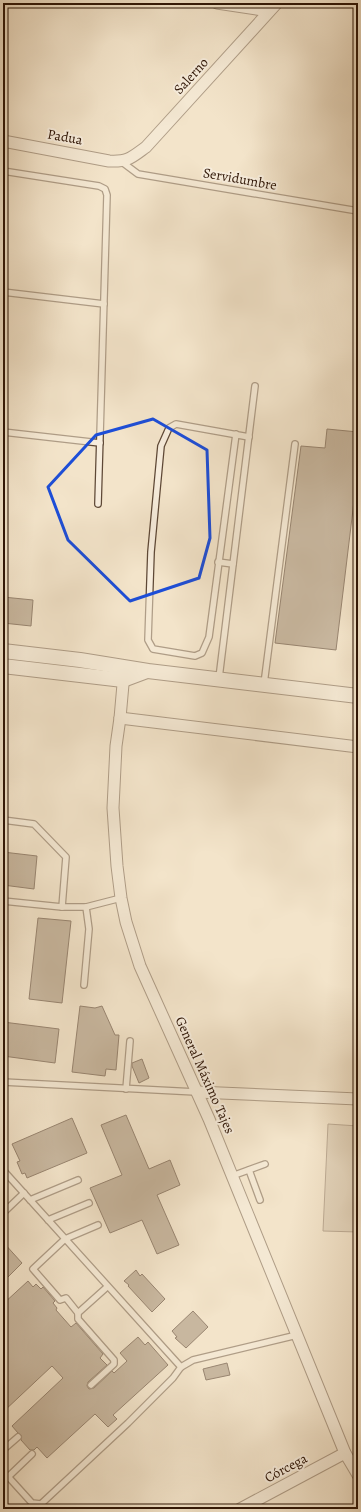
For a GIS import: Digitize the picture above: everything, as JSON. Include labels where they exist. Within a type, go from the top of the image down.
[{"type":"street","points":[[218,3],[273,7]]},
{"type":"street","name":"Salerno","points":[[122,162],[131,158],[146,147],[273,7]]},
{"type":"street","name":"Padua","points":[[3,141],[122,162]]},
{"type":"street","points":[[3,651],[124,673]]},
{"type":"street","points":[[3,666],[124,673],[148,671],[358,696]]},
{"type":"street","name":"General Máximo Tajes","points":[[124,673],[116,746],[113,808],[122,898],[126,922],[140,966],[197,1092],[345,1453],[358,1475]]},
{"type":"street","points":[[120,718],[358,747]]},
{"type":"street","points":[[197,1092],[358,1099]]},
{"type":"street","name":"Córcega","points":[[240,1509],[345,1453]]},
{"type":"lane","name":"Servidumbre","points":[[122,162],[138,174],[358,211]]},
{"type":"lane","points":[[3,171],[99,186],[105,189],[107,195],[98,504]]},
{"type":"lane","points":[[3,292],[104,304]]},
{"type":"lane","points":[[219,679],[255,386]]},
{"type":"lane","points":[[236,434],[209,636],[202,653],[195,656],[153,649],[148,640],[151,552],[161,446],[169,428],[176,424],[236,434],[249,437]]},
{"type":"lane","points":[[3,432],[100,443]]},
{"type":"lane","points":[[264,685],[295,444]]},
{"type":"lane","points":[[218,562],[233,564]]},
{"type":"lane","points":[[3,820],[34,824],[66,857],[62,907]]},
{"type":"lane","points":[[3,901],[62,907],[86,907],[122,898]]},
{"type":"lane","points":[[84,985],[89,929],[86,907]]},
{"type":"lane","points":[[126,1089],[130,1041]]},
{"type":"lane","points":[[3,1082],[197,1092]]},
{"type":"lane","points":[[232,1176],[266,1164]]},
{"type":"lane","points":[[3,1170],[107,1287],[181,1367]]},
{"type":"lane","points":[[249,1170],[260,1200]]},
{"type":"lane","points":[[30,1200],[78,1180]]},
{"type":"lane","points":[[3,1213],[24,1193]]},
{"type":"lane","points":[[48,1220],[89,1202]]},
{"type":"lane","points":[[92,1385],[114,1364],[114,1360],[78,1318],[78,1313],[66,1298],[60,1300],[33,1269],[65,1239],[98,1225]]},
{"type":"lane","points":[[78,1313],[107,1287]]},
{"type":"lane","points":[[3,1471],[32,1503],[41,1504],[128,1423],[173,1378],[181,1367],[193,1360],[297,1335]]},
{"type":"lane","points":[[3,1450],[18,1437]]},
{"type":"lane","points":[[8,1477],[32,1454]]},
{"type":"highlighted area","points":[[153,419],[207,450],[210,538],[199,578],[130,601],[68,540],[48,487],[96,435]]},
{"type":"shaded area","points":[[328,1124],[358,1126],[358,1232],[323,1231]]},
{"type":"building","points":[[327,429],[358,432],[358,468],[336,650],[275,643],[301,446],[325,448]]},
{"type":"building","points":[[3,597],[33,600],[31,626],[3,623]]},
{"type":"building","points":[[3,852],[37,856],[34,889],[3,885]]},
{"type":"building","points":[[38,918],[71,921],[62,1003],[29,999]]},
{"type":"building","points":[[80,1006],[95,1008],[102,1006],[115,1035],[119,1035],[116,1070],[106,1069],[105,1076],[72,1072]]},
{"type":"building","points":[[3,1022],[59,1029],[55,1063],[3,1056]]},
{"type":"building","points":[[142,1059],[149,1078],[139,1083],[132,1063]]},
{"type":"building","points":[[126,1115],[149,1169],[170,1160],[180,1185],[157,1195],[179,1245],[157,1254],[142,1220],[110,1233],[90,1188],[122,1175],[101,1125]]},
{"type":"building","points":[[72,1118],[87,1153],[27,1178],[25,1173],[22,1174],[17,1162],[20,1161],[12,1144]]},
{"type":"building","points":[[3,1242],[22,1263],[3,1282]]},
{"type":"building","points":[[136,1270],[140,1276],[142,1274],[165,1299],[152,1312],[124,1281]]},
{"type":"building","points":[[28,1281],[33,1287],[36,1284],[41,1289],[43,1287],[55,1301],[53,1303],[57,1308],[56,1310],[71,1327],[76,1323],[103,1354],[100,1358],[107,1365],[88,1382],[87,1386],[89,1389],[94,1388],[112,1371],[114,1373],[127,1361],[120,1353],[138,1337],[145,1345],[148,1342],[168,1365],[113,1415],[117,1419],[108,1427],[95,1414],[47,1458],[37,1447],[34,1450],[30,1450],[21,1440],[21,1435],[12,1426],[63,1378],[52,1366],[3,1412],[3,1304]]},
{"type":"building","points":[[193,1311],[208,1327],[186,1348],[175,1338],[177,1337],[172,1331]]},
{"type":"building","points":[[227,1363],[230,1375],[206,1380],[203,1369]]}]
